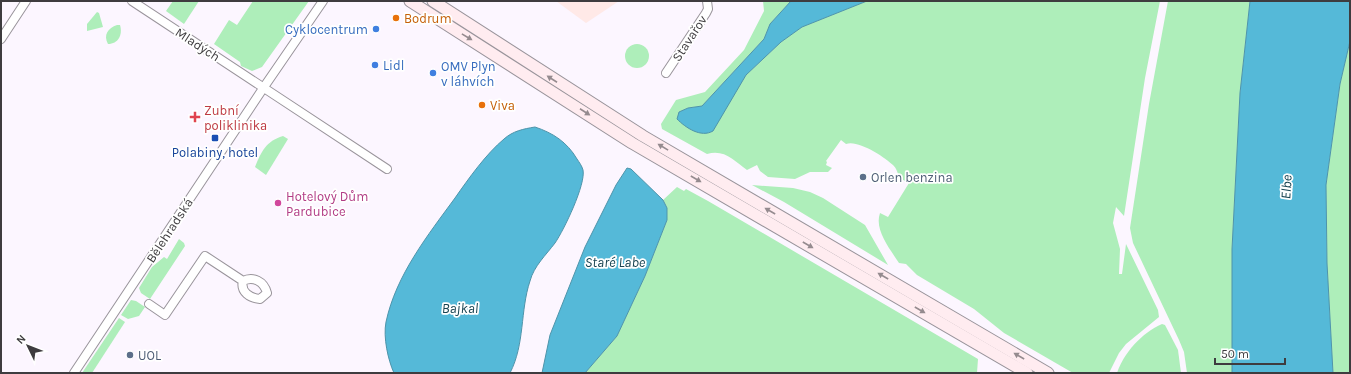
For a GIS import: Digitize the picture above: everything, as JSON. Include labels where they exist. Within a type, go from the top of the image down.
[{"type":"main road","points":[[410,1],[632,142],[1027,373]]},
{"type":"main road","points":[[433,1],[643,136],[1048,373]]},
{"type":"street","points":[[1,39],[26,1]]},
{"type":"street","name":"Mladých","points":[[132,1],[264,87]]},
{"type":"street","name":"Bělehradská","points":[[74,373],[323,1]]},
{"type":"street","name":"Stavařov","points":[[666,73],[706,13],[708,9],[707,1]]},
{"type":"street","points":[[264,87],[387,169]]},
{"type":"street","points":[[149,304],[165,315],[206,256],[243,281]]},
{"type":"shaded area","points":[[556,1],[619,1],[586,23]]},
{"type":"green space","points":[[173,1],[199,1],[184,24],[166,11]]},
{"type":"green space","points":[[253,1],[309,1],[262,67],[252,71],[241,66],[240,62],[214,44],[229,20],[237,25]]},
{"type":"green space","points":[[763,1],[791,1],[770,24],[764,39],[702,106],[732,98],[746,75],[781,42],[802,27],[867,1],[1160,1],[1145,78],[1124,216],[1116,207],[1113,223],[1120,249],[1119,274],[1122,274],[1126,244],[1158,310],[1159,317],[1126,344],[1119,353],[1109,373],[1073,373],[1004,333],[974,309],[917,275],[906,264],[899,263],[887,246],[881,233],[879,219],[880,213],[888,217],[909,183],[900,177],[893,165],[878,154],[864,146],[851,143],[846,144],[841,140],[826,161],[826,165],[832,168],[828,172],[810,172],[795,179],[768,177],[760,171],[757,165],[747,170],[724,154],[707,154],[662,129],[661,124],[676,100],[705,92],[744,50],[764,11]],"holes":[[[701,106],[679,112],[688,108]]]},
{"type":"green space","points":[[1168,1],[1250,1],[1240,93],[1232,249],[1233,373],[1187,373],[1184,352],[1133,243],[1130,228],[1149,104]]},
{"type":"green space","points":[[97,12],[99,13],[103,27],[87,31],[87,24]]},
{"type":"green space","points":[[117,25],[120,25],[121,29],[119,38],[112,44],[108,44],[106,38],[107,32]]},
{"type":"green space","points":[[1350,41],[1350,373],[1333,373],[1327,263],[1326,185],[1340,84]]},
{"type":"green space","points":[[637,44],[646,47],[649,56],[646,65],[637,68],[628,65],[625,56],[628,47]]},
{"type":"green space","points":[[283,136],[288,139],[266,175],[255,167],[257,162],[268,144]]},
{"type":"green space","points":[[752,185],[793,188],[810,192],[823,198],[865,225],[888,265],[784,202]]},
{"type":"green space","points":[[677,187],[684,191],[686,189],[708,201],[978,359],[977,373],[585,373],[617,336],[645,276],[667,220],[667,208],[663,200]]},
{"type":"green space","points":[[179,239],[185,246],[150,299],[141,293],[139,288],[152,267],[164,257],[167,259]]},
{"type":"green space","points":[[131,300],[136,301],[145,307],[139,316],[128,319],[121,315]]},
{"type":"green space","points":[[119,318],[125,322],[92,373],[82,373]]},
{"type":"green space","points":[[1162,324],[1165,325],[1178,350],[1181,373],[1117,373],[1124,358],[1135,344],[1148,332]]},
{"type":"water","points":[[791,1],[867,1],[802,27],[781,42],[746,75],[713,131],[708,133],[699,133],[689,129],[677,119],[679,112],[688,108],[702,106],[764,39],[770,24]]},
{"type":"water","name":"Elbe","points":[[1250,1],[1350,1],[1350,41],[1340,84],[1326,185],[1327,263],[1333,373],[1232,373],[1232,249],[1240,93]]},
{"type":"water","name":"Bajkal","points":[[535,127],[554,135],[569,148],[582,167],[583,177],[574,207],[564,228],[555,243],[537,266],[532,276],[527,292],[518,351],[510,373],[394,373],[387,348],[385,334],[386,322],[397,288],[414,256],[434,226],[484,159],[511,134]]},
{"type":"water","name":"Staré Labe","points":[[627,168],[631,169],[663,200],[667,208],[667,220],[645,276],[617,336],[585,373],[542,373],[550,335],[585,247],[616,185]]},
{"type":"place","name":"Bodrum","points":[[396,18]]},
{"type":"place","name":"Cyklocentrum","points":[[376,29]]},
{"type":"place","name":"Lidl","points":[[375,65]]},
{"type":"place","name":"OMV Plyn v láhvích","points":[[433,73]]},
{"type":"place","name":"Viva","points":[[482,105]]},
{"type":"place","name":"Zubní poliklinika","points":[[195,117]]},
{"type":"place","name":"Polabiny, hotel","points":[[215,138]]},
{"type":"place","name":"Orlen benzina","points":[[863,177]]},
{"type":"place","name":"Hotelový Dům Pardubice","points":[[278,203]]},
{"type":"place","name":"UOL","points":[[130,355]]}]
